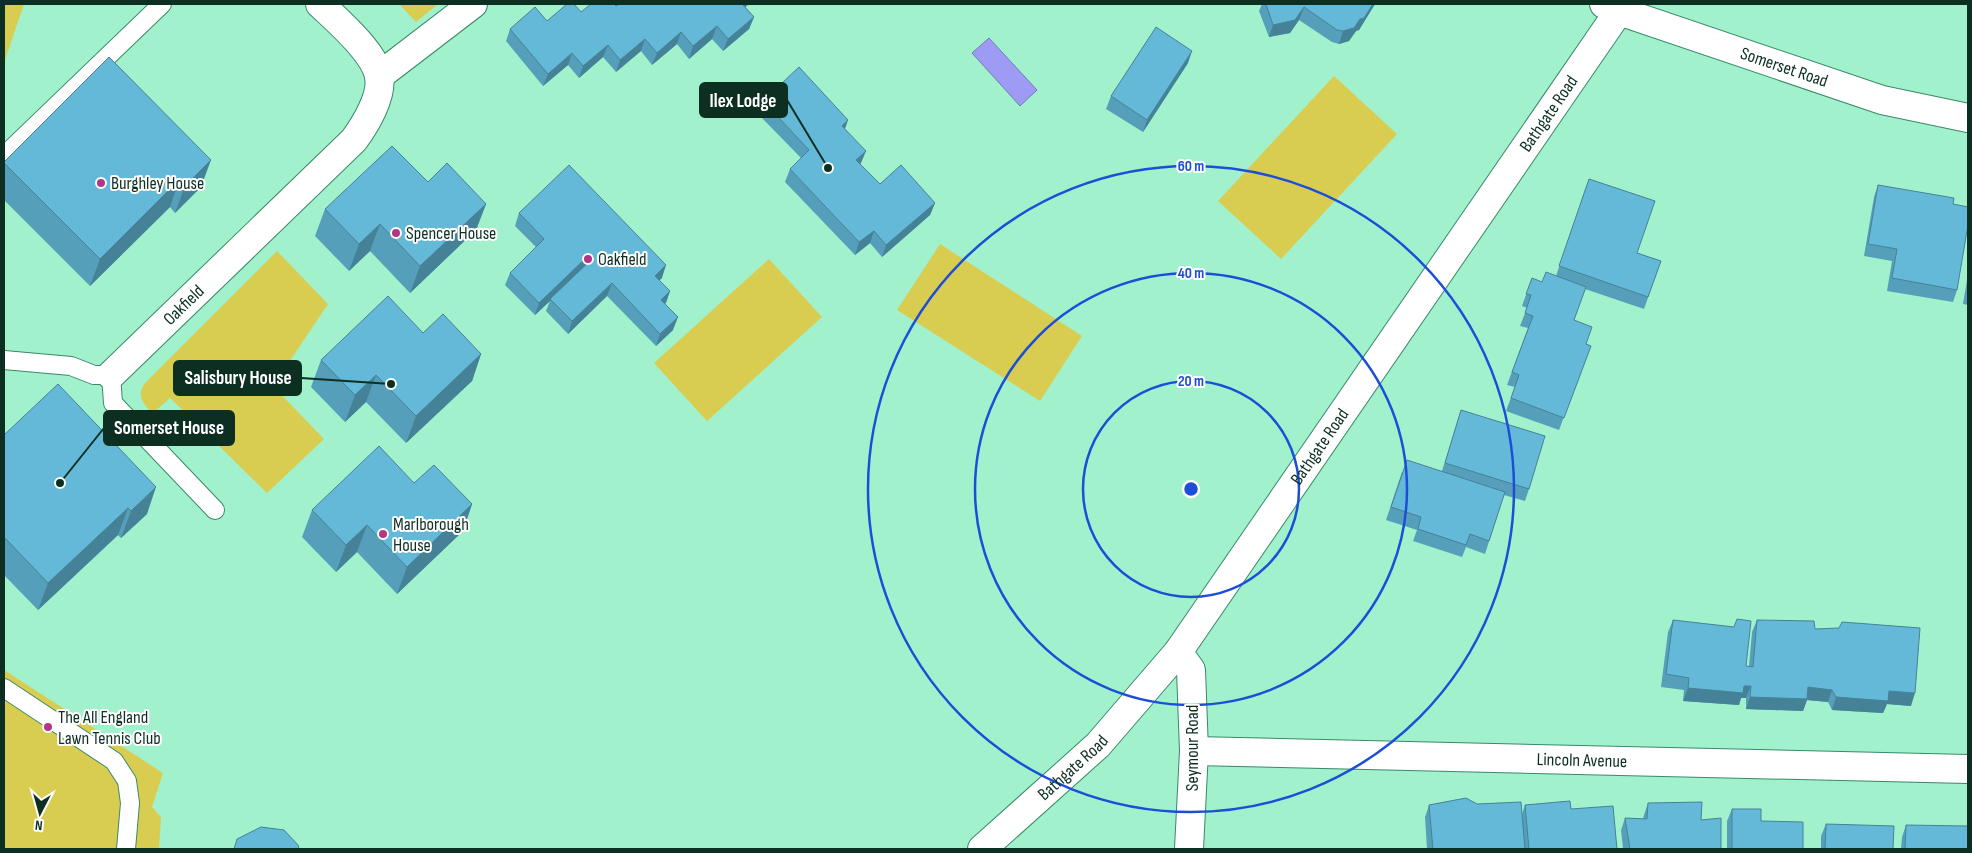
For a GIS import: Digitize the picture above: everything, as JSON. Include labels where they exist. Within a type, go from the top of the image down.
[{"type":"street","points":[[320,4],[368,54],[379,76],[473,4]]},
{"type":"street","name":"Somerset Road","points":[[1611,7],[1882,100],[1968,118]]},
{"type":"street","name":"Bathgate Road","points":[[982,849],[1098,745],[1178,652],[1611,7]]},
{"type":"street","name":"Oakfield","points":[[111,375],[354,140],[372,111],[378,90],[379,76]]},
{"type":"street","name":"Seymour Road","points":[[1178,652],[1191,670],[1194,751],[1189,849]]},
{"type":"street","name":"Lincoln Avenue","points":[[1194,751],[1968,769]]},
{"type":"lane","points":[[4,156],[162,4]]},
{"type":"lane","points":[[4,360],[71,366],[94,375],[111,375],[113,403],[215,510]]},
{"type":"lane","points":[[4,688],[114,761],[127,781],[130,803],[126,849]]},
{"type":"shaded area","points":[[4,4],[24,4],[4,63]]},
{"type":"shaded area","points":[[399,4],[438,4],[416,22]]},
{"type":"shaded area","points":[[989,38],[1037,90],[1020,106],[972,53]]},
{"type":"shaded area","points":[[1334,76],[1397,134],[1281,259],[1218,201]]},
{"type":"shaded area","points":[[940,244],[1082,336],[1040,401],[897,310]]},
{"type":"shaded area","points":[[277,251],[328,304],[273,386],[324,439],[267,493],[170,398],[153,413],[142,400],[141,392],[145,383]]},
{"type":"shaded area","points":[[769,259],[822,317],[707,421],[654,363]]},
{"type":"shaded area","name":"The All England Lawn Tennis Club","points":[[4,670],[163,773],[152,807],[161,817],[159,849],[4,849]]},
{"type":"building","points":[[567,4],[574,4],[581,12],[591,4],[614,4],[616,6],[619,4],[742,4],[754,17],[728,39],[717,26],[693,46],[681,32],[657,53],[645,39],[620,60],[608,45],[583,66],[572,53],[548,74],[510,29],[535,7],[547,21]]},
{"type":"building","points":[[1266,4],[1373,4],[1364,18],[1360,19],[1354,28],[1343,31],[1337,30],[1304,7],[1295,20],[1273,25]]},
{"type":"building","points":[[1156,27],[1192,51],[1147,120],[1111,96]]},
{"type":"building","name":"Burghley House","points":[[109,57],[211,160],[185,186],[179,180],[100,259],[4,162]]},
{"type":"building","points":[[799,67],[848,120],[842,126],[866,151],[856,160],[880,184],[901,165],[935,203],[886,245],[874,231],[859,242],[790,169],[809,150],[763,101]]},
{"type":"building","points":[[392,146],[428,182],[447,163],[486,204],[420,266],[380,224],[359,244],[325,209]]},
{"type":"building","name":"Oakfield","points":[[569,165],[666,265],[655,276],[670,291],[661,300],[678,317],[660,334],[612,283],[572,321],[550,299],[594,257],[590,254],[539,303],[510,273],[544,239],[519,213]]},
{"type":"building","points":[[1589,179],[1655,201],[1637,253],[1661,261],[1648,297],[1559,266]]},
{"type":"building","points":[[1878,185],[1954,198],[1953,204],[1968,207],[1968,225],[1957,290],[1892,278],[1897,249],[1868,244]]},
{"type":"building","points":[[1546,272],[1586,287],[1574,320],[1592,327],[1586,344],[1591,346],[1564,418],[1511,398],[1519,375],[1512,372],[1533,316],[1525,313],[1531,295],[1526,294],[1532,278],[1542,282]]},
{"type":"building","points":[[388,296],[423,333],[443,314],[481,354],[416,416],[376,375],[355,395],[321,360]]},
{"type":"building","points":[[58,384],[156,487],[131,511],[128,508],[48,583],[4,537],[4,435]]},
{"type":"building","points":[[1461,410],[1545,436],[1529,489],[1445,463]]},
{"type":"building","points":[[379,446],[414,483],[434,465],[472,504],[407,567],[367,525],[346,545],[312,510]]},
{"type":"building","points":[[1407,460],[1505,492],[1489,541],[1470,534],[1466,545],[1418,529],[1421,517],[1391,507]]},
{"type":"building","points":[[1737,619],[1751,621],[1746,666],[1753,667],[1757,620],[1814,621],[1815,629],[1839,628],[1842,622],[1920,628],[1915,693],[1889,691],[1888,701],[1836,697],[1832,690],[1808,687],[1807,699],[1750,697],[1751,686],[1744,686],[1743,693],[1688,688],[1689,678],[1666,674],[1673,620],[1734,627]]},
{"type":"building","points":[[1466,798],[1477,804],[1521,802],[1525,849],[1433,849],[1429,805]]},
{"type":"building","points":[[1570,801],[1571,809],[1613,806],[1617,849],[1529,849],[1525,805]]},
{"type":"building","points":[[1702,802],[1701,820],[1721,818],[1721,849],[1630,849],[1625,818],[1647,819],[1648,803]]},
{"type":"building","points":[[1732,809],[1761,809],[1761,821],[1803,822],[1803,849],[1732,849]]},
{"type":"building","points":[[1826,824],[1894,826],[1893,849],[1825,849]]},
{"type":"building","points":[[1906,825],[1968,826],[1968,849],[1905,849]]},
{"type":"building","points":[[261,827],[284,830],[298,845],[299,849],[234,849],[237,839]]},
{"type":"place","name":"Ilex Lodge","points":[[828,168]]},
{"type":"place","name":"Burghley House","points":[[101,183]]},
{"type":"place","name":"Spencer House","points":[[396,233]]},
{"type":"place","name":"Oakfield","points":[[588,259]]},
{"type":"place","name":"Salisbury House","points":[[391,384]]},
{"type":"place","name":"Somerset House","points":[[60,483]]},
{"type":"place","name":"Marlborough House","points":[[383,534]]},
{"type":"place","name":"The All England Lawn Tennis Club","points":[[48,727]]}]
